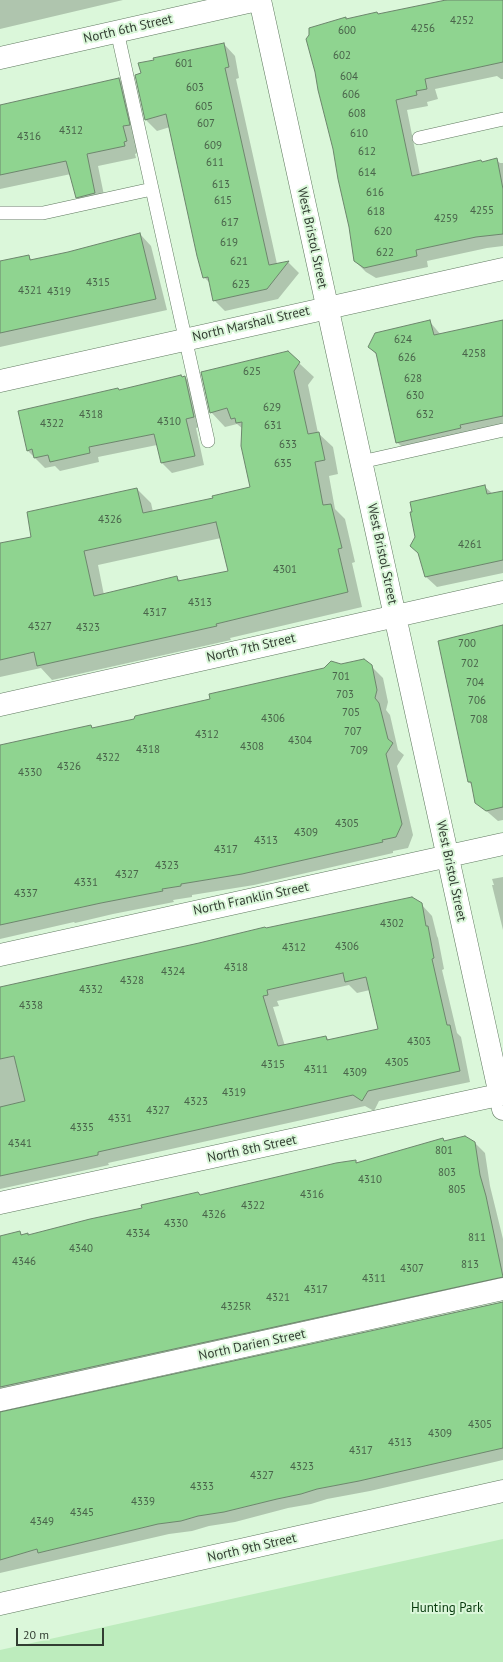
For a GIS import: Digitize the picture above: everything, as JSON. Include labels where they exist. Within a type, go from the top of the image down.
[{"type":"street","name":"North 6th Street","points":[[0,58],[257,0]]},
{"type":"street","name":"West Bristol Street","points":[[260,0],[502,1099]]},
{"type":"street","name":"North Marshall Street","points":[[0,380],[503,269]]},
{"type":"street","name":"North 7th Street","points":[[0,705],[503,592]]},
{"type":"street","name":"North Franklin Street","points":[[0,955],[503,844]]},
{"type":"street","name":"North 8th Street","points":[[0,1203],[502,1099]]},
{"type":"street","name":"North Darien Street","points":[[0,1400],[503,1290]]},
{"type":"street","name":"North 9th Street","points":[[0,1604],[503,1491]]},
{"type":"lane","points":[[117,31],[208,441]]},
{"type":"lane","points":[[419,138],[503,119]]},
{"type":"lane","points":[[0,214],[44,213],[152,189]]},
{"type":"lane","points":[[361,462],[503,430]]},
{"type":"green space","name":"Hunting Park","points":[[503,1539],[503,1662],[0,1662],[0,1650]]},
{"type":"building","points":[[446,0],[503,0],[503,62],[425,79],[427,89],[416,91],[417,95],[396,100],[412,176],[481,160],[482,162],[497,158],[503,189],[503,234],[476,237],[416,250],[417,256],[364,268],[354,261],[349,227],[333,149],[306,39],[309,35],[309,28],[346,17],[346,19],[377,12],[378,14]]},
{"type":"building","points":[[224,43],[229,67],[225,68],[269,265],[289,261],[267,289],[213,301],[208,277],[203,278],[197,256],[166,114],[145,120],[135,75],[141,73],[138,63],[154,60],[153,58]]},
{"type":"building","points":[[119,78],[130,125],[123,126],[127,141],[124,142],[125,146],[87,154],[95,193],[76,198],[66,161],[0,175],[0,105]]},
{"type":"building","points":[[140,233],[156,299],[0,333],[0,261],[29,255],[30,260],[68,252]]},
{"type":"building","points":[[430,320],[434,335],[503,320],[503,416],[460,425],[461,428],[396,443],[376,353],[368,347],[375,333]]},
{"type":"building","points":[[288,351],[300,362],[294,371],[308,434],[319,432],[325,460],[315,462],[323,505],[331,504],[342,548],[338,549],[348,592],[216,624],[217,626],[37,666],[34,652],[0,660],[0,543],[31,537],[27,512],[137,488],[143,513],[213,498],[212,496],[250,487],[241,446],[242,422],[236,423],[235,418],[231,419],[227,408],[210,413],[201,372]],"holes":[[[216,522],[228,571],[178,581],[177,576],[94,596],[84,551]]]},
{"type":"building","points":[[181,375],[182,377],[185,376],[194,417],[186,419],[195,456],[161,463],[154,434],[89,447],[90,453],[50,462],[48,455],[34,458],[32,449],[27,451],[18,411],[118,388],[119,390]]},
{"type":"building","points":[[485,485],[487,494],[503,491],[503,560],[425,577],[418,553],[410,546],[415,537],[410,512],[412,512],[410,502]]},
{"type":"building","points":[[503,625],[503,807],[486,811],[475,803],[471,782],[468,782],[438,641]]},
{"type":"building","points":[[364,659],[372,665],[377,690],[375,698],[379,703],[388,739],[393,743],[386,754],[402,824],[396,837],[382,840],[383,842],[242,874],[181,884],[181,886],[162,889],[163,891],[0,925],[0,745],[91,725],[92,728],[134,719],[135,716],[210,699],[209,694],[324,668],[331,661],[341,664]]},
{"type":"building","points":[[412,897],[422,903],[434,958],[432,959],[447,1025],[450,1025],[460,1071],[368,1091],[362,1101],[353,1095],[98,1152],[98,1155],[0,1176],[0,1107],[25,1101],[14,1056],[0,1059],[0,987]],"holes":[[[343,973],[345,982],[366,977],[378,1029],[327,1040],[326,1036],[278,1046],[263,996],[268,995],[267,990]]]},
{"type":"building","points":[[465,1136],[475,1142],[480,1175],[486,1196],[503,1277],[0,1387],[0,1236],[20,1231],[21,1235],[28,1233],[28,1235],[90,1219],[142,1208],[141,1205],[198,1192],[200,1195],[336,1163],[356,1160],[356,1163],[443,1138],[444,1141]]},
{"type":"building","points":[[503,1302],[503,1448],[359,1481],[317,1489],[224,1512],[158,1524],[38,1553],[37,1549],[0,1560],[0,1412]]}]
